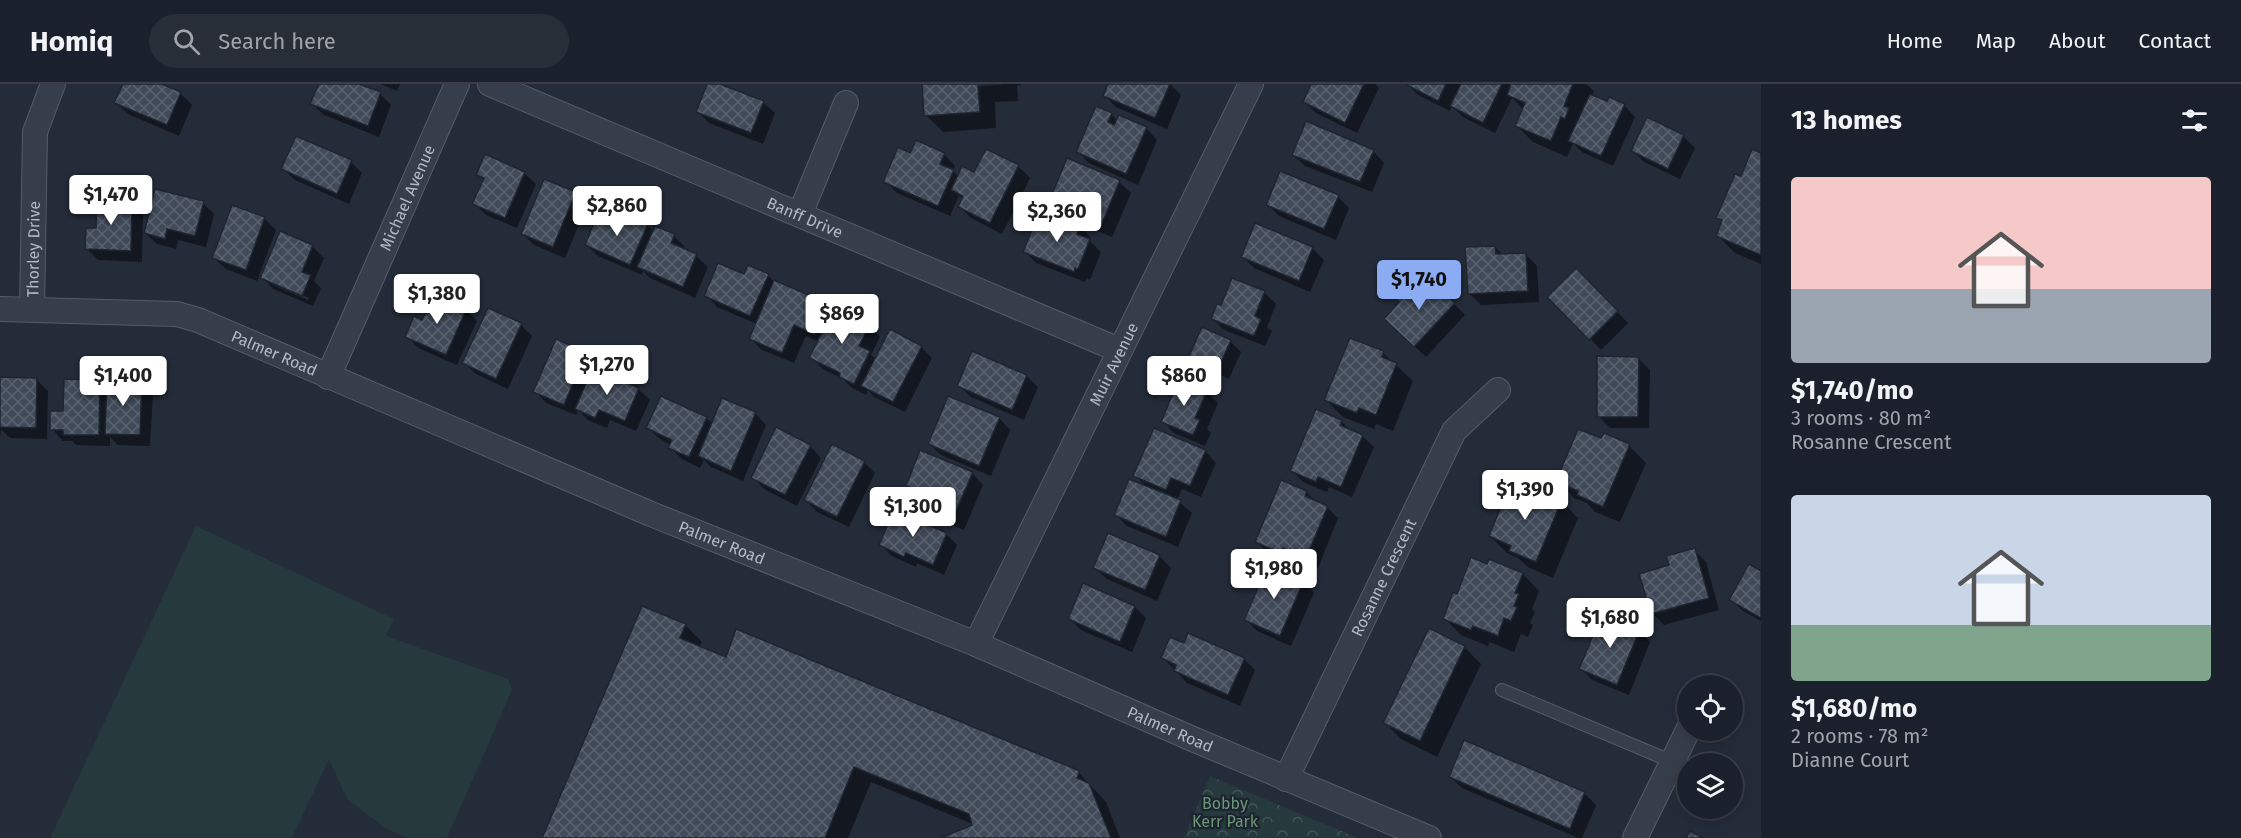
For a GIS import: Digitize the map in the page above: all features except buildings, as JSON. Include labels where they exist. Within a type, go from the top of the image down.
[{"type":"street","name":"Thorley Drive","points":[[32,309],[35,132],[53,84]]},
{"type":"street","name":"Michael Avenue","points":[[328,377],[458,84]]},
{"type":"street","name":"Banff Drive","points":[[490,84],[1119,350]]},
{"type":"street","name":"Muir Avenue","points":[[976,644],[1251,84]]},
{"type":"street","points":[[800,214],[846,103]]},
{"type":"street","name":"Palmer Road","points":[[0,309],[177,314],[213,326],[651,514],[976,644],[1286,779],[1340,799],[1429,838]]},
{"type":"street","name":"Rosanne Crescent","points":[[1286,779],[1454,431],[1498,390]]},
{"type":"street","points":[[1635,838],[1683,741]]},
{"type":"lane","points":[[1502,690],[1673,762]]},
{"type":"green space","points":[[196,526],[394,619],[386,636],[508,679],[512,690],[447,838],[406,838],[384,827],[347,799],[329,759],[292,838],[50,838]]},
{"type":"green space","name":"Bobby Kerr Park","points":[[1210,776],[1358,838],[1184,838]]}]
